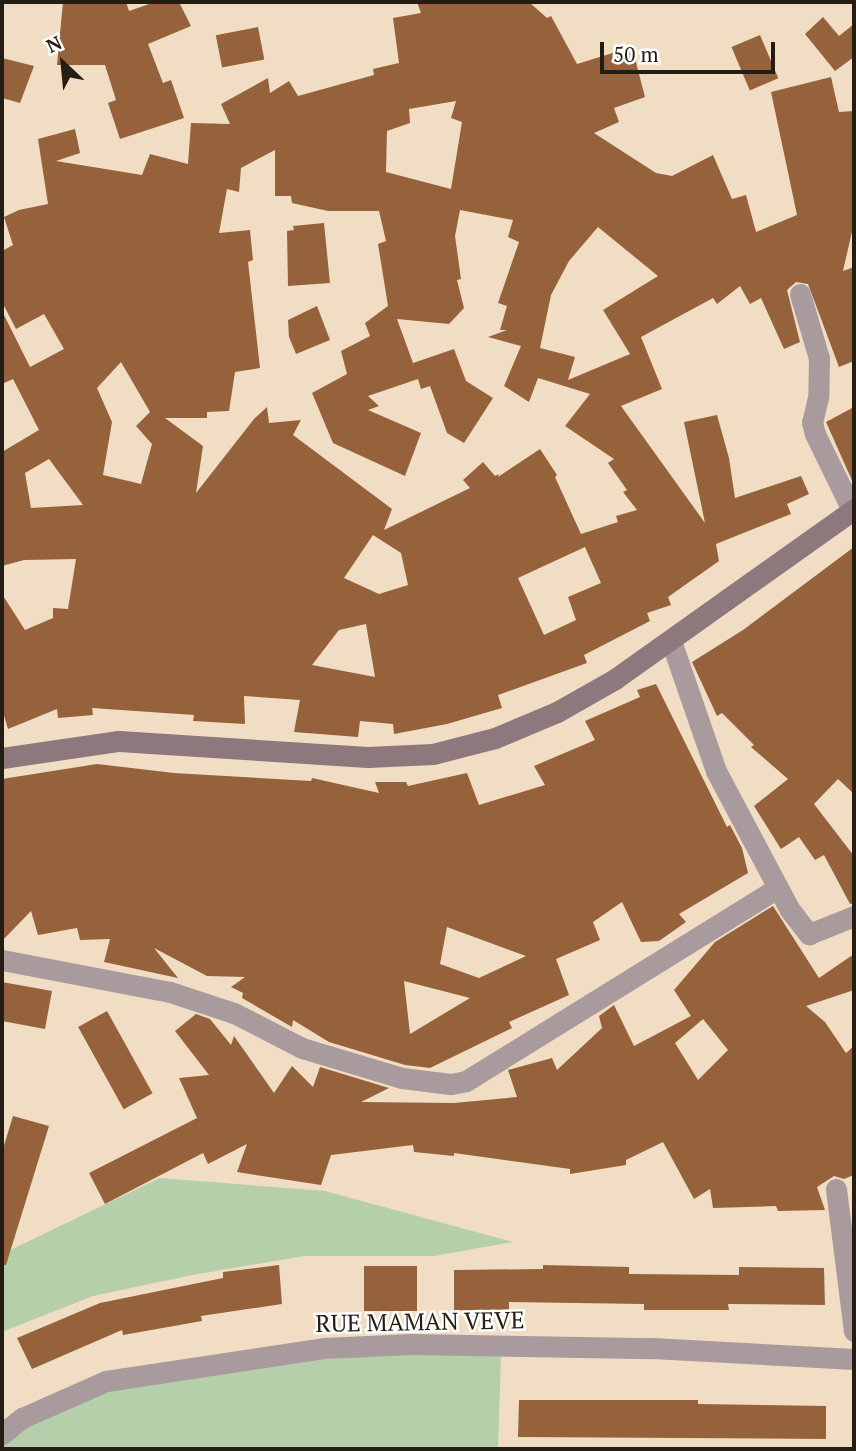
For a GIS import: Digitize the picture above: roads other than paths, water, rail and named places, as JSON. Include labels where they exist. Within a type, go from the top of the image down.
[{"type":"main road","points":[[2,758],[119,741],[367,757],[433,754],[495,738],[557,712],[671,641],[853,509]]},
{"type":"street","points":[[800,294],[819,358],[818,397],[812,422],[815,434],[853,509]]},
{"type":"street","points":[[671,641],[716,771],[777,888],[809,934],[854,916]]},
{"type":"street","points":[[2,961],[170,992],[233,1013],[302,1048],[402,1078],[451,1084],[466,1081],[777,888]]},
{"type":"street","points":[[836,1189],[854,1331]]},
{"type":"street","name":"RUE MAMAN VEVE","points":[[2,1434],[22,1418],[106,1381],[324,1348],[412,1344],[652,1348],[854,1359]]}]
